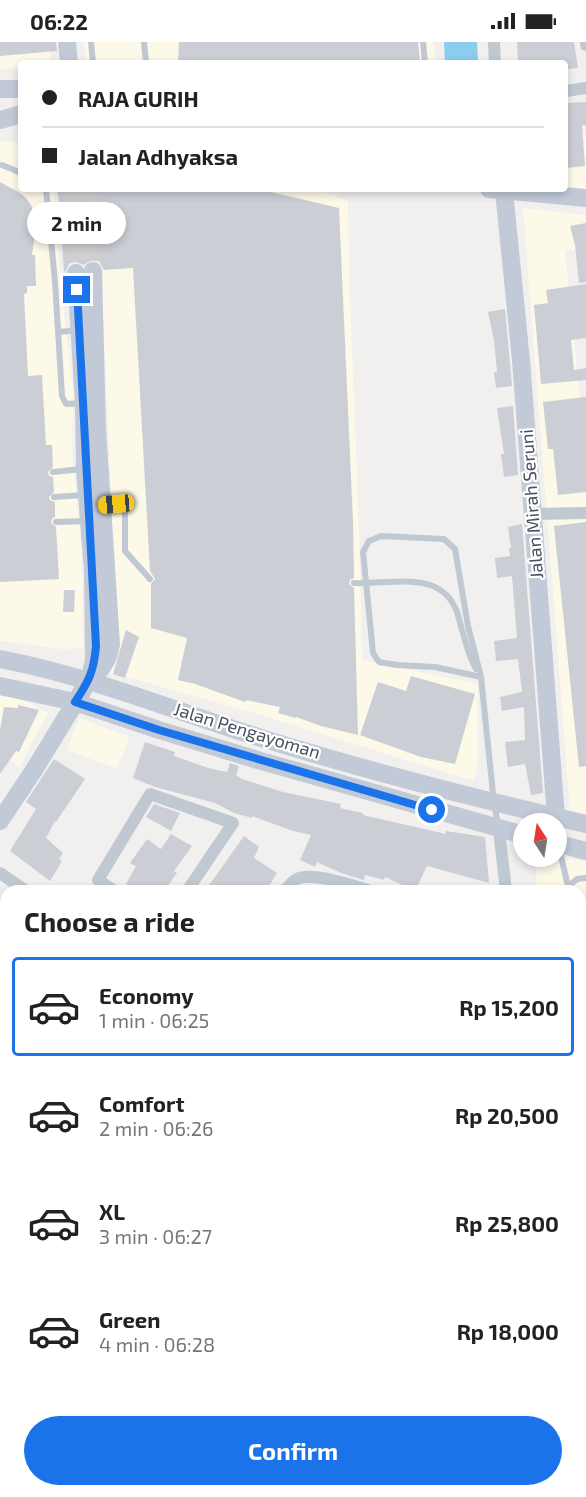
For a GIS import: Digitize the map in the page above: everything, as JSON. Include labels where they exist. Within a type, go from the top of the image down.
[{"type":"street","points":[[66,42],[69,60]]},
{"type":"street","points":[[494,42],[495,60]]},
{"type":"street","points":[[568,91],[586,88]]},
{"type":"street","points":[[0,89],[18,89]]},
{"type":"street","name":"Jalan Mirah Seruni","points":[[499,192],[533,514],[556,813]]},
{"type":"street","points":[[521,192],[586,198]]},
{"type":"street","points":[[84,272],[90,403],[104,505],[111,644],[110,654],[103,668],[89,680]]},
{"type":"street","points":[[3,811],[51,744],[93,670],[96,646],[86,469],[90,403]]},
{"type":"street","points":[[533,514],[586,513]]},
{"type":"street","name":"Jalan Pengayoman","points":[[0,659],[42,667],[89,680],[261,738],[494,803],[518,813]]},
{"type":"street","name":"Jalan Pengayoman","points":[[0,686],[75,702],[171,734],[513,832]]},
{"type":"street","points":[[106,885],[99,880],[150,794],[233,823],[191,885]]},
{"type":"street","name":"Jalan Pengayoman","points":[[567,820],[586,824]]},
{"type":"street","points":[[499,830],[505,885]]},
{"type":"street","points":[[567,846],[586,851]]},
{"type":"street","points":[[0,873],[17,885]]},
{"type":"street","points":[[290,885],[302,877],[314,877],[347,885]]},
{"type":"lane","points":[[91,42],[93,60]]},
{"type":"lane","points":[[144,42],[146,60]]},
{"type":"lane","points":[[423,42],[425,60]]},
{"type":"lane","points":[[2,165],[18,172]]},
{"type":"lane","points":[[46,192],[62,396],[66,404],[90,403]]},
{"type":"lane","points":[[58,332],[87,329]]},
{"type":"lane","points":[[53,472],[86,469]]},
{"type":"lane","points":[[54,497],[87,495]]},
{"type":"lane","points":[[104,505],[116,504],[125,512],[125,551],[150,579]]},
{"type":"lane","points":[[56,522],[90,521]]},
{"type":"lane","points":[[481,677],[435,667],[379,662],[373,653],[365,583],[363,552],[369,541],[381,536],[444,539],[455,549],[468,626],[481,677],[494,803],[499,830]]},
{"type":"lane","points":[[354,582],[407,581],[435,585],[449,596],[456,611],[469,657],[481,677]]},
{"type":"lane","points":[[564,867],[568,885]]},
{"type":"lane","points":[[571,885],[577,879],[586,878]]},
{"type":"shaded area","points":[[0,42],[50,42],[51,60],[18,60],[18,68],[0,69]]},
{"type":"shaded area","points":[[84,42],[434,42],[436,60],[86,60]]},
{"type":"shaded area","points":[[586,134],[586,194],[568,190],[568,136]]},
{"type":"shaded area","points":[[0,142],[18,142],[18,192],[54,192],[62,297],[73,390],[72,454],[82,555],[83,648],[63,649],[0,641]]},
{"type":"shaded area","points":[[101,192],[324,192],[348,201],[362,660],[478,684],[478,761],[474,781],[254,713],[109,672],[117,627],[103,315]]},
{"type":"shaded area","points":[[523,208],[586,215],[586,252],[565,250],[586,461],[586,814],[570,810]]},
{"type":"shaded area","points":[[0,691],[6,691],[48,713],[19,767],[0,752]]},
{"type":"shaded area","points":[[79,718],[129,737],[117,769],[67,750]]},
{"type":"shaded area","points":[[567,858],[586,862],[586,885],[537,885],[536,867],[567,867]]},
{"type":"water","points":[[444,42],[477,42],[478,60],[445,60]]},
{"type":"building","points":[[0,42],[56,42],[57,51],[0,56]]},
{"type":"building","points":[[179,42],[418,42],[420,60],[178,60]]},
{"type":"building","points":[[517,42],[574,42],[578,68],[568,69],[568,60],[518,60]]},
{"type":"building","points":[[586,102],[586,125],[582,125],[585,166],[568,168],[568,103]]},
{"type":"building","points":[[0,182],[26,198],[37,221],[32,255],[35,255],[36,286],[27,286],[27,293],[24,294],[28,376],[42,375],[46,445],[52,445],[53,467],[48,472],[49,476],[53,477],[54,492],[49,497],[55,502],[55,517],[51,523],[56,527],[59,579],[0,582]]},
{"type":"building","points":[[58,192],[271,192],[339,208],[353,522],[354,578],[349,584],[354,588],[358,735],[278,713],[280,707],[246,700],[245,702],[178,680],[187,638],[151,628],[151,584],[155,579],[150,571],[133,268],[104,270],[99,261],[92,260],[84,265],[76,262],[70,263],[64,273]]},
{"type":"building","points":[[586,223],[586,282],[579,283],[575,245],[570,226]]},
{"type":"building","points":[[586,284],[586,338],[571,340],[574,370],[586,368],[586,380],[541,384],[534,305],[548,303],[546,290]]},
{"type":"building","points":[[505,309],[512,386],[496,388],[494,340],[488,312]]},
{"type":"building","points":[[586,397],[586,492],[558,495],[553,449],[548,449],[543,402]]},
{"type":"building","points":[[513,406],[518,475],[504,477],[501,454],[504,454],[497,408]]},
{"type":"building","points":[[586,522],[586,766],[579,767],[554,526]]},
{"type":"building","points":[[522,524],[543,793],[531,795],[525,764],[508,767],[505,742],[525,740],[524,707],[502,711],[500,697],[522,692],[518,659],[496,661],[494,641],[517,638],[512,576],[497,578],[495,558],[510,556],[508,527]]},
{"type":"building","points":[[64,590],[75,590],[74,612],[63,612]]},
{"type":"building","points":[[126,630],[139,637],[125,678],[113,674]]},
{"type":"building","points":[[411,676],[475,694],[455,764],[421,757],[360,735],[378,682],[406,691]]},
{"type":"building","points":[[18,705],[39,710],[19,752],[16,751],[0,774],[0,730],[4,707],[18,708]]},
{"type":"building","points":[[145,742],[175,752],[174,756],[208,768],[227,772],[230,763],[239,766],[236,775],[242,779],[283,792],[341,804],[340,808],[363,813],[363,815],[446,834],[446,831],[485,837],[489,883],[427,866],[418,885],[402,885],[385,877],[384,880],[365,875],[364,880],[317,862],[315,867],[300,860],[311,835],[252,816],[252,818],[234,813],[215,803],[155,787],[133,778]]},
{"type":"building","points":[[54,759],[85,779],[55,821],[46,838],[63,853],[59,859],[62,861],[50,881],[10,851],[36,809],[26,802]]},
{"type":"building","points":[[154,804],[180,813],[171,831],[146,817]]},
{"type":"building","points":[[171,834],[192,846],[174,871],[177,873],[168,885],[126,884],[136,866],[130,863],[147,839],[161,849]]},
{"type":"building","points":[[244,836],[259,847],[254,858],[277,873],[270,885],[209,885]]},
{"type":"tunnel","points":[[72,192],[76,273]]},
{"type":"tunnel","points":[[90,192],[93,271]]},
{"type":"route","points":[[77,290],[96,646],[93,670],[75,702],[159,730],[432,810]]}]
